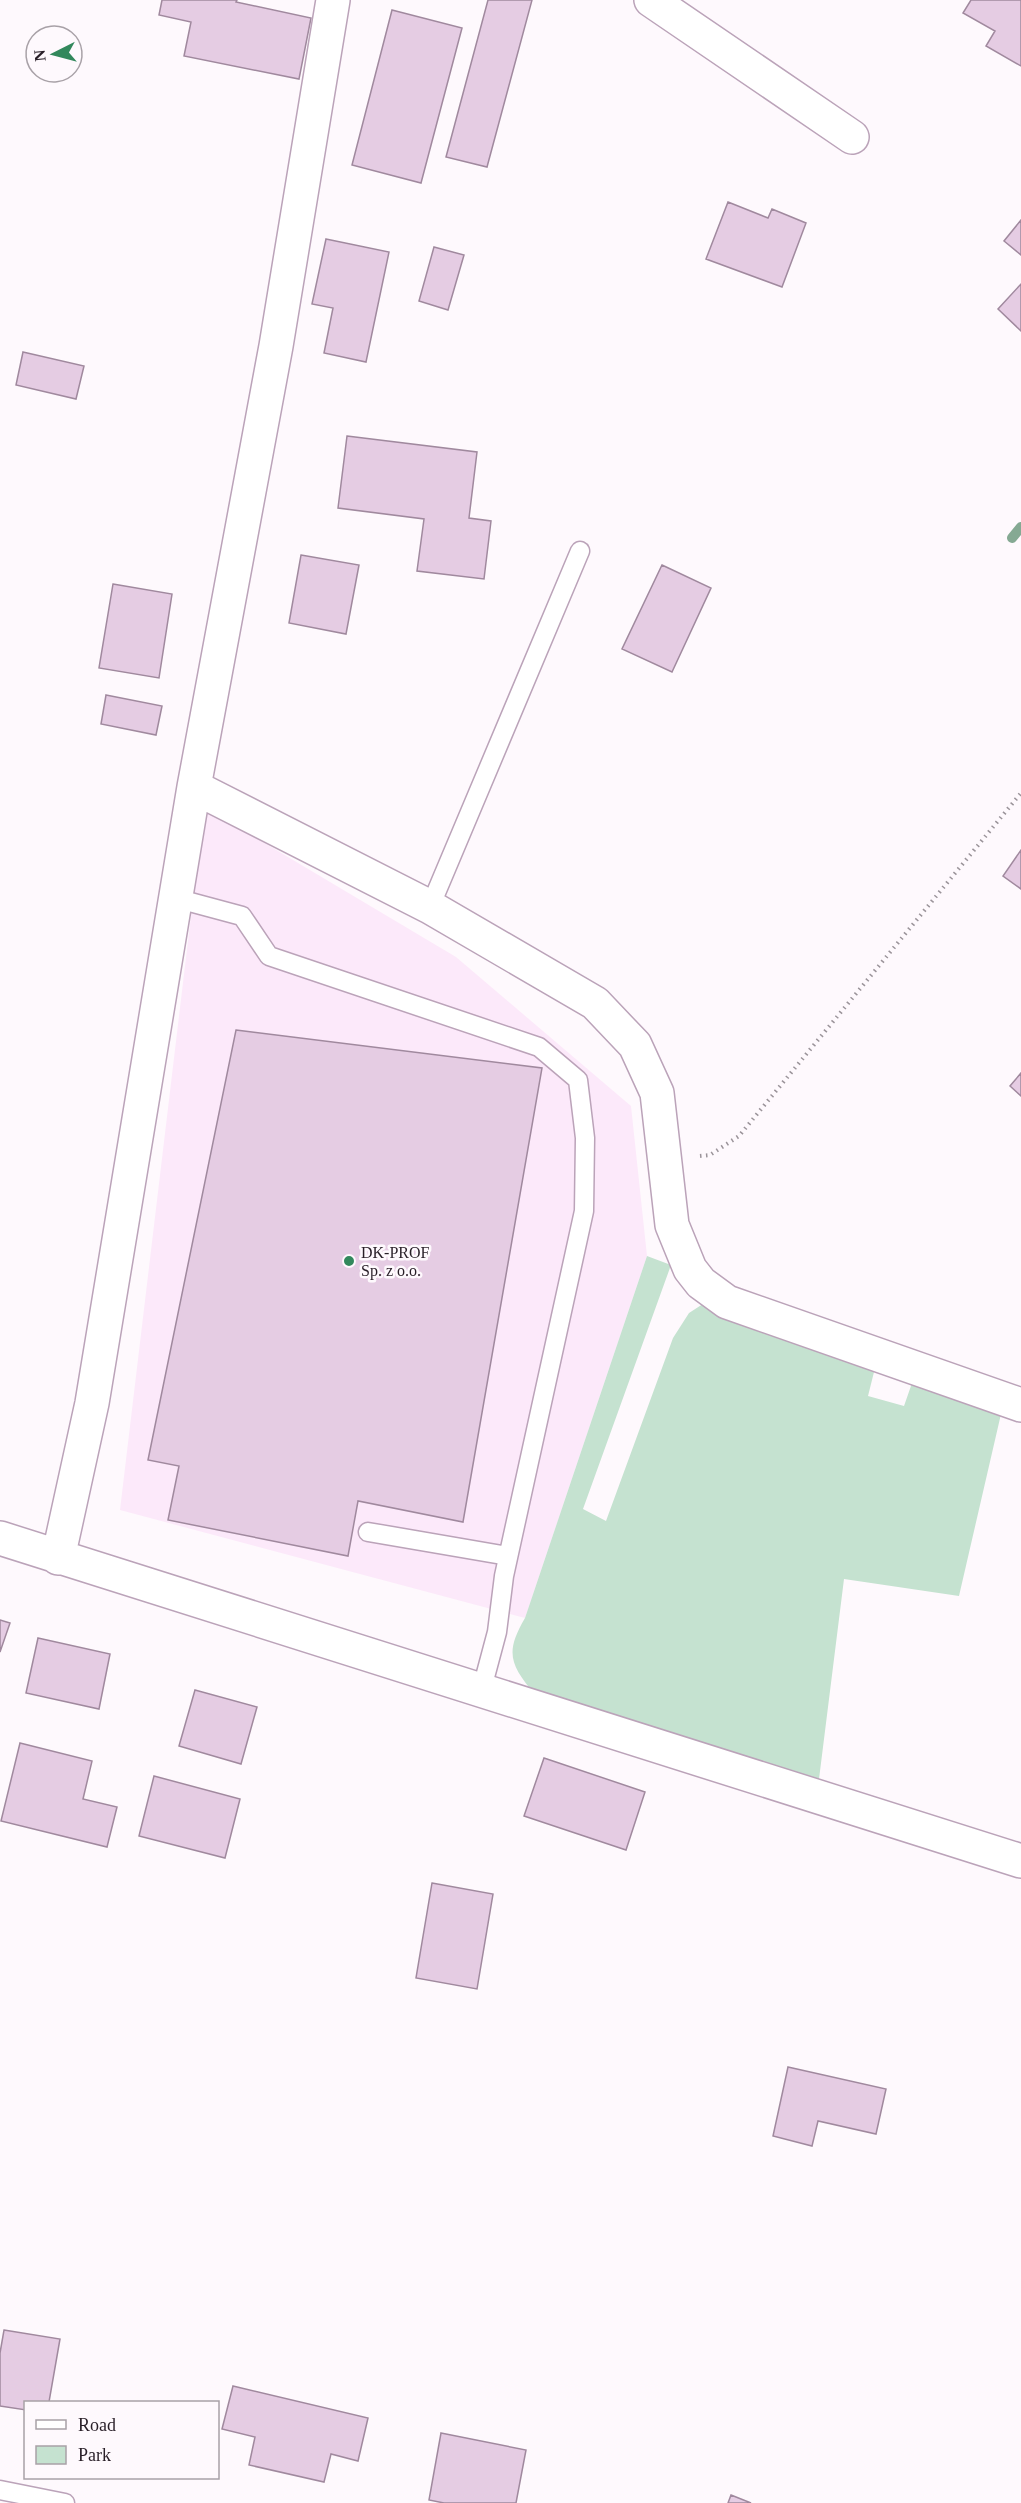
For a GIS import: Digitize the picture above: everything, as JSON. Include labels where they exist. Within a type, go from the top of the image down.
[{"type":"street","points":[[58,1558],[92,1402],[194,787],[276,346],[333,0]]},
{"type":"street","points":[[651,0],[852,137]]},
{"type":"street","points":[[194,787],[430,907],[595,1003],[635,1045],[657,1093],[672,1225],[690,1269],[701,1283],[727,1302],[1021,1405]]},
{"type":"street","points":[[0,1538],[1021,1861]]},
{"type":"lane","points":[[430,907],[580,550]]},
{"type":"lane","points":[[175,898],[242,915],[269,956],[539,1047],[578,1080],[585,1138],[584,1210],[508,1556],[497,1632],[481,1692]]},
{"type":"lane","points":[[368,1532],[508,1556]]},
{"type":"lane","points":[[0,2490],[65,2503]]},
{"type":"path","points":[[666,1159],[710,1155],[739,1136],[1021,793]]},
{"type":"shaded area","points":[[204,807],[456,957],[631,1106],[647,1256],[525,1618],[120,1510]]},
{"type":"green space","points":[[647,1256],[671,1265],[583,1509],[606,1521],[673,1338],[689,1313],[706,1302],[875,1368],[868,1396],[904,1406],[912,1383],[1001,1414],[959,1596],[844,1579],[819,1779],[535,1695],[520,1675],[513,1659],[514,1641],[525,1618]]},
{"type":"building","points":[[162,0],[237,0],[236,2],[311,18],[299,79],[184,56],[191,22],[159,15]]},
{"type":"building","points":[[488,0],[532,0],[487,167],[446,157]]},
{"type":"building","points":[[971,0],[1021,0],[1021,66],[986,46],[995,31],[963,13]]},
{"type":"building","points":[[392,10],[462,28],[421,183],[352,165]]},
{"type":"building","points":[[728,202],[768,218],[772,209],[806,223],[782,287],[706,259]]},
{"type":"building","points":[[1021,220],[1021,255],[1004,241]]},
{"type":"building","points":[[326,239],[389,252],[366,362],[324,353],[333,308],[312,304]]},
{"type":"building","points":[[434,247],[464,255],[448,310],[419,301]]},
{"type":"building","points":[[1021,284],[1021,331],[998,309]]},
{"type":"building","points":[[23,352],[84,366],[76,399],[16,385]]},
{"type":"building","points":[[347,436],[477,452],[469,518],[491,521],[484,579],[417,571],[424,519],[338,508]]},
{"type":"building","points":[[301,555],[359,565],[346,634],[289,623]]},
{"type":"building","points":[[662,565],[711,588],[672,672],[622,649]]},
{"type":"building","points":[[113,584],[172,594],[159,678],[99,668]]},
{"type":"building","points":[[106,695],[162,706],[156,735],[101,724]]},
{"type":"building","points":[[1021,850],[1021,889],[1003,876]]},
{"type":"building","name":"DK-PROF Sp. z o.o.","points":[[236,1030],[542,1068],[463,1522],[358,1501],[348,1556],[168,1520],[179,1466],[148,1460]]},
{"type":"building","points":[[1021,1073],[1021,1096],[1010,1086]]},
{"type":"building","points":[[0,1620],[10,1623],[0,1652]]},
{"type":"building","points":[[38,1638],[110,1654],[99,1709],[26,1693]]},
{"type":"building","points":[[195,1690],[257,1707],[241,1764],[179,1746]]},
{"type":"building","points":[[20,1743],[92,1761],[83,1799],[117,1807],[107,1847],[1,1821]]},
{"type":"building","points":[[544,1758],[645,1792],[626,1850],[524,1816]]},
{"type":"building","points":[[154,1776],[240,1799],[225,1858],[139,1836]]},
{"type":"building","points":[[432,1883],[493,1894],[477,1989],[416,1978]]},
{"type":"building","points":[[788,2067],[886,2089],[876,2134],[818,2121],[812,2146],[773,2136]]},
{"type":"building","points":[[4,2330],[60,2339],[49,2401],[24,2401],[24,2410],[0,2406],[0,2353]]},
{"type":"building","points":[[233,2386],[368,2418],[358,2461],[331,2454],[324,2482],[249,2465],[255,2437],[222,2429]]},
{"type":"building","points":[[441,2433],[526,2450],[516,2503],[444,2503],[429,2500]]},
{"type":"building","points":[[731,2495],[751,2503],[728,2503]]},
{"type":"waterway","points":[[1012,538],[1021,527]]},
{"type":"place","name":"DK-PROF Sp. z o.o.","points":[[349,1261]]}]
